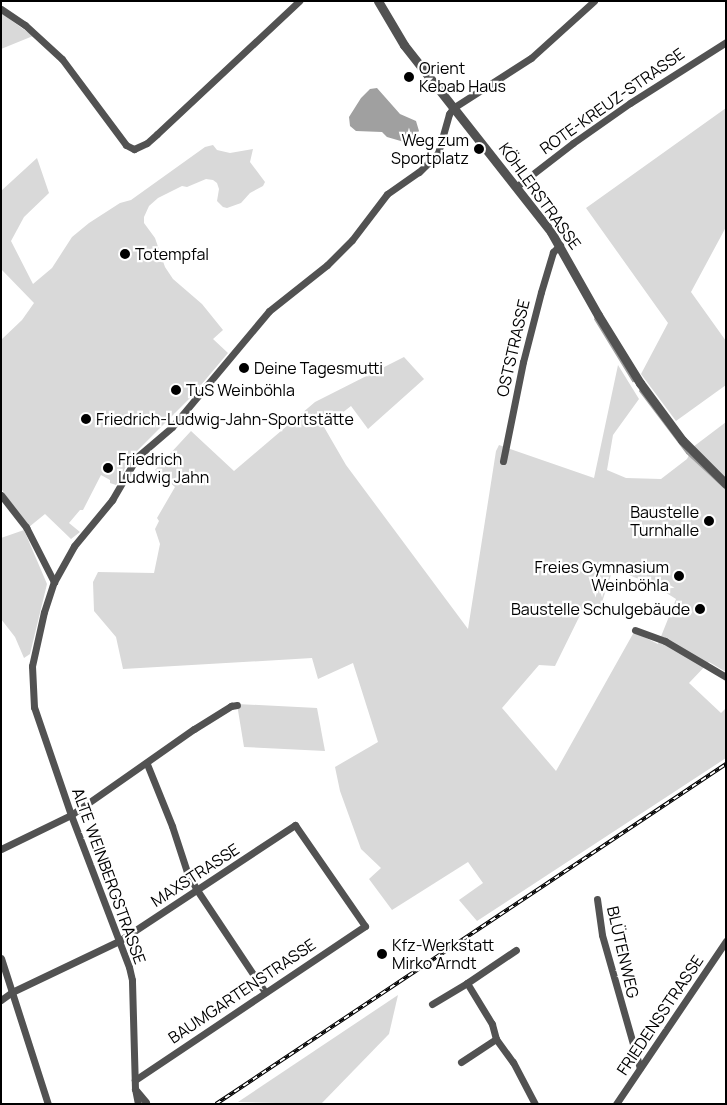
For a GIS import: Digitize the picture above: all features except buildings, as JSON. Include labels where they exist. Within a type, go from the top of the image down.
[{"type":"street","points":[[1,9],[25,25],[62,58],[126,146],[134,148],[146,143],[157,134],[299,1]]},
{"type":"street","name":"KÖHLERSTRASSE","points":[[378,1],[404,45],[560,245],[598,315],[640,383],[691,452],[726,484]]},
{"type":"street","points":[[454,108],[531,58],[594,1]]},
{"type":"street","name":"ROTE-KREUZ-STRASSE","points":[[516,187],[630,102],[726,42]]},
{"type":"street","name":"ALTE WEINBERGSTRASSE","points":[[138,1104],[135,1089],[132,980],[126,955],[71,814],[34,707],[32,666],[44,612],[54,582],[74,546],[112,500],[136,457],[172,427],[263,318],[327,265],[352,240],[387,194],[419,172],[438,153],[449,114],[454,108]]},
{"type":"street","name":"OSTSTRASSE","points":[[503,461],[523,362],[540,292],[553,252],[560,245]]},
{"type":"street","points":[[1,495],[26,527],[54,582]]},
{"type":"street","points":[[635,630],[665,641],[726,677]]},
{"type":"street","points":[[1,849],[71,814],[147,764],[222,711],[237,705]]},
{"type":"street","points":[[147,764],[172,826],[187,872],[196,890],[265,992]]},
{"type":"street","name":"MAXSTRASSE","points":[[1,1000],[12,992],[119,941],[295,825],[365,926]]},
{"type":"street","name":"BLÜTENWEG","points":[[597,899],[602,935],[640,1068]]},
{"type":"street","name":"BAUMGARTENSTRASSE","points":[[135,1080],[365,926]]},
{"type":"street","name":"FRIEDENSSTRASSE","points":[[617,1103],[726,941]]},
{"type":"street","points":[[432,1004],[516,950]]},
{"type":"street","points":[[1,958],[48,1104]]},
{"type":"street","points":[[468,982],[492,1024],[496,1039],[513,1062],[535,1104]]},
{"type":"street","points":[[461,1062],[496,1039]]},
{"type":"street","points":[[135,1089],[146,1102]]},
{"type":"shaded area","points":[[1,13],[33,36],[1,49]]},
{"type":"shaded area","points":[[377,88],[400,114],[416,121],[419,131],[411,144],[387,137],[382,132],[356,131],[350,126],[349,117],[361,98],[370,89]]},
{"type":"shaded area","points":[[726,108],[726,227],[691,292],[726,341],[726,385],[676,421],[641,374],[668,323],[586,208]]},
{"type":"shaded area","name":"Friedrich-Ludwig-Jahn-Sportstätte","points":[[213,145],[217,150],[230,153],[253,149],[250,162],[265,182],[263,186],[250,193],[241,203],[227,208],[217,201],[219,189],[217,183],[213,180],[206,179],[187,187],[182,186],[158,198],[149,206],[144,217],[144,223],[155,238],[165,267],[173,279],[202,304],[223,330],[213,339],[228,353],[190,398],[131,457],[116,485],[110,483],[110,480],[101,475],[83,510],[80,510],[69,523],[80,532],[71,539],[45,514],[29,527],[13,508],[1,488],[1,340],[22,320],[34,303],[1,269],[1,191],[37,158],[49,193],[24,217],[11,241],[33,284],[52,268],[72,237],[89,223],[120,203],[131,200],[205,147]]},
{"type":"shaded area","points":[[404,357],[424,379],[368,429],[351,406],[324,427],[346,465],[468,629],[496,451],[499,445],[594,478],[618,365],[639,399],[613,435],[607,470],[626,478],[661,479],[687,459],[693,447],[726,422],[726,672],[709,662],[689,683],[721,713],[726,708],[726,758],[477,921],[459,900],[483,883],[468,862],[392,910],[369,879],[381,868],[361,849],[340,791],[335,767],[378,742],[353,663],[318,679],[312,658],[123,669],[116,637],[94,611],[93,582],[98,572],[154,573],[160,544],[155,529],[159,521],[157,518],[175,487],[155,470],[191,431],[234,471],[315,402]],"holes":[[[613,569],[652,584],[676,599],[658,644],[634,632],[556,771],[502,708],[539,665],[555,666],[585,605],[599,611]]]},
{"type":"shaded area","points":[[24,530],[47,584],[30,654],[24,658],[15,637],[1,619],[1,538]]},
{"type":"shaded area","points":[[237,704],[317,708],[325,751],[244,747]]},
{"type":"shaded area","points":[[398,995],[389,1034],[321,1104],[238,1102]]},
{"type":"waterway","points":[[595,319],[633,381]]},
{"type":"waterway","points":[[640,391],[687,453],[726,489]]},
{"type":"railway","points":[[216,1104],[726,764]]},
{"type":"place","name":"Orient Kebab Haus","points":[[409,77]]},
{"type":"place","name":"Weg zum Sportplatz","points":[[479,149]]},
{"type":"place","name":"Totempfal","points":[[125,254]]},
{"type":"place","name":"Deine Tagesmutti","points":[[244,368]]},
{"type":"place","name":"TuS Weinböhla","points":[[176,390]]},
{"type":"place","name":"Friedrich-Ludwig-Jahn-Sportstätte","points":[[86,419]]},
{"type":"place","name":"Friedrich Ludwig Jahn","points":[[108,468]]},
{"type":"place","name":"Baustelle Turnhalle","points":[[709,521]]},
{"type":"place","name":"Freies Gymnasium Weinböhla","points":[[679,576]]},
{"type":"place","name":"Baustelle Schulgebäude","points":[[700,609]]},
{"type":"place","name":"Kfz-Werkstatt Mirko Arndt","points":[[382,954]]}]
